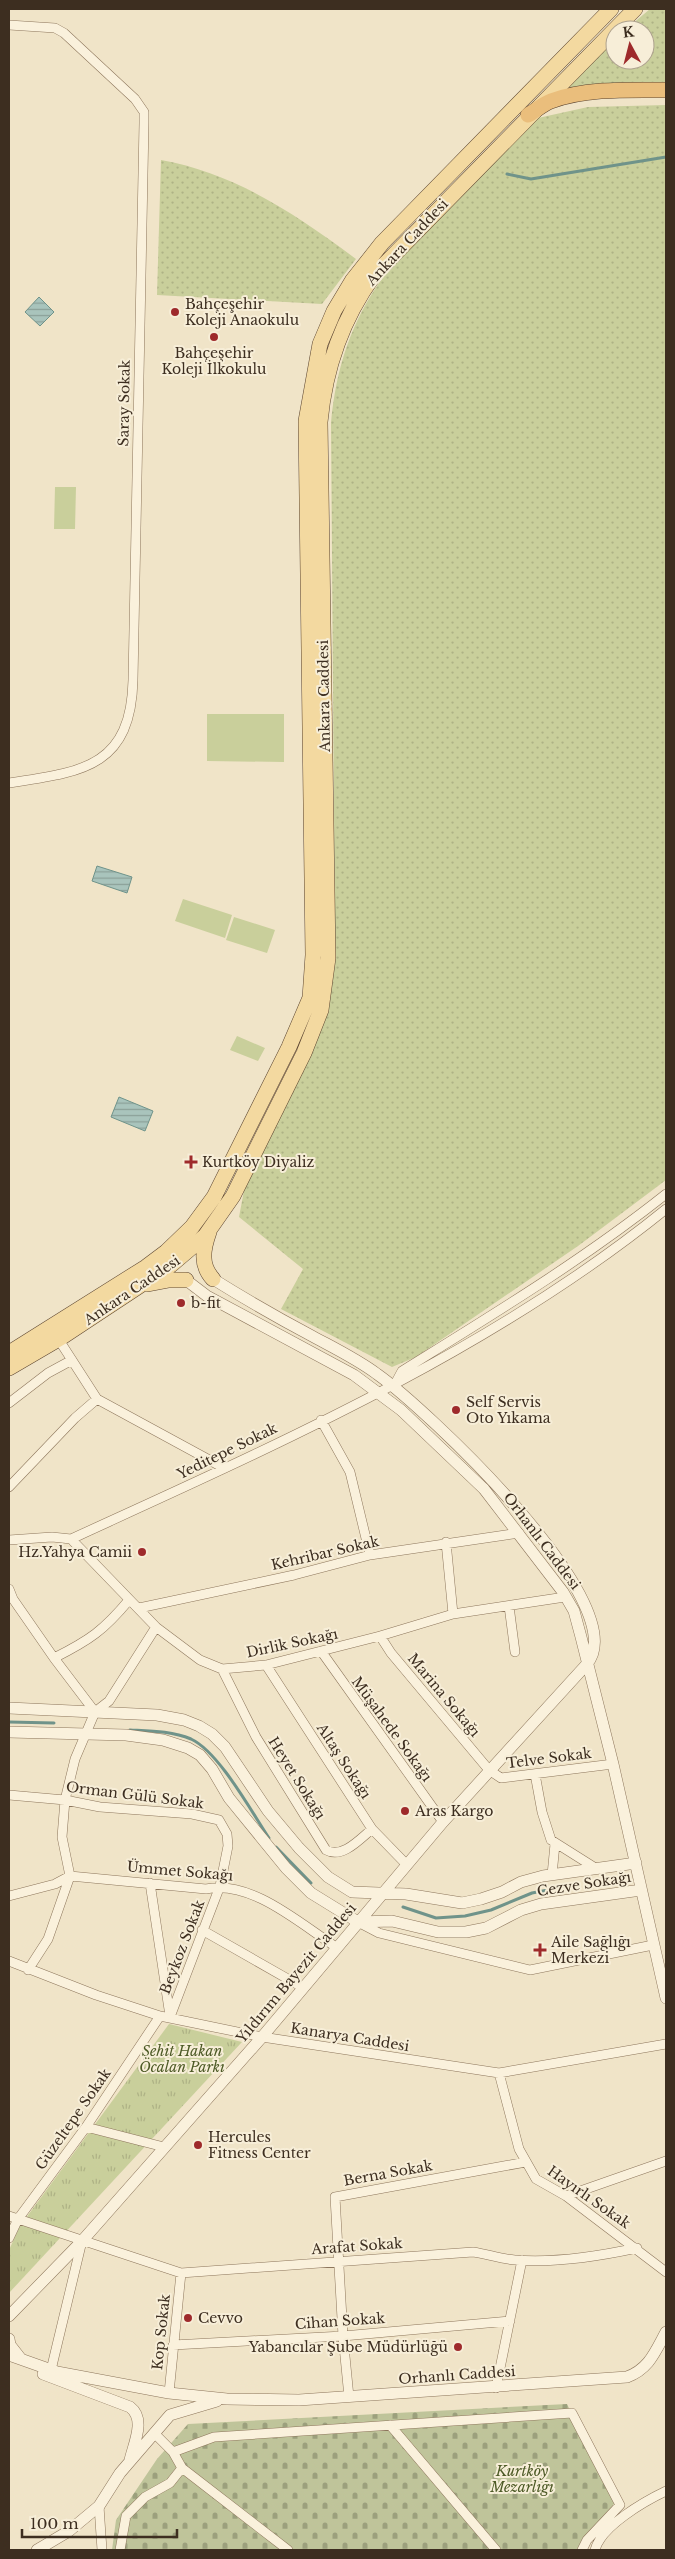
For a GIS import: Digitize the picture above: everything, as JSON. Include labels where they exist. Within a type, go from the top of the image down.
[{"type":"highway","points":[[528,115],[549,102],[565,97],[626,90],[666,90]]},
{"type":"main road","name":"Ankara Caddesi","points":[[9,1368],[58,1340],[171,1265],[192,1227],[214,1197],[289,1047],[310,998],[313,955],[306,421],[320,344],[343,294],[372,255],[611,9]]},
{"type":"main road","name":"Ankara Caddesi","points":[[9,1353],[146,1267],[205,1236],[232,1196],[304,1053],[315,1026],[324,994],[328,958],[320,422],[330,363],[349,314],[374,275],[528,115],[635,9]]},
{"type":"main road","points":[[212,1226],[206,1241],[204,1262],[207,1272],[213,1279]]},
{"type":"main road","points":[[180,1249],[213,1279]]},
{"type":"main road","points":[[171,1265],[186,1280]]},
{"type":"main road","points":[[140,1286],[169,1280],[186,1280]]},
{"type":"street","name":"Saray Sokak","points":[[9,25],[55,28],[64,33],[135,99],[144,112],[144,123],[133,680],[130,712],[120,738],[104,756],[93,763],[64,775],[9,783]]},
{"type":"street","points":[[393,1386],[402,1371],[521,1298],[629,1224],[666,1194]]},
{"type":"street","name":"Yeditepe Sokak","points":[[71,1540],[393,1386],[526,1308],[639,1232],[666,1210]]},
{"type":"street","points":[[629,1224],[639,1232]]},
{"type":"street","name":"Orhanlı Caddesi","points":[[213,1279],[362,1364],[393,1386],[478,1464],[507,1495],[578,1590],[590,1616],[596,1643]]},
{"type":"street","name":"Orhanlı Caddesi","points":[[186,1280],[207,1296],[354,1375],[379,1392],[469,1473],[518,1533],[565,1597],[574,1611],[613,1764],[666,1998]]},
{"type":"street","points":[[521,1298],[526,1308]]},
{"type":"street","points":[[58,1340],[98,1399],[224,1468]]},
{"type":"street","points":[[9,1403],[48,1374],[72,1360]]},
{"type":"street","points":[[9,1487],[75,1418],[98,1399]]},
{"type":"street","points":[[321,1420],[350,1472],[370,1555]]},
{"type":"street","name":"Kehribar Sokak","points":[[140,1608],[294,1575],[370,1555],[446,1542],[518,1533]]},
{"type":"street","points":[[9,1540],[52,1537],[71,1540]]},
{"type":"street","name":"Dirlik Sokağı","points":[[71,1540],[140,1608],[156,1627],[200,1660],[222,1669],[266,1665],[380,1636],[452,1614],[565,1597]]},
{"type":"street","points":[[446,1542],[452,1614]]},
{"type":"street","points":[[9,1589],[13,1599],[54,1658],[95,1712]]},
{"type":"street","points":[[54,1658],[81,1644],[107,1626],[130,1600]]},
{"type":"street","points":[[509,1606],[515,1652]]},
{"type":"street","points":[[28,1970],[48,1939],[70,1876],[62,1837],[65,1800],[75,1760],[95,1712],[109,1701],[156,1627]]},
{"type":"street","name":"Marina Sokağı","points":[[380,1636],[391,1653],[489,1770]]},
{"type":"street","name":"Yıldırım Bayezit Caddesi","points":[[9,2316],[82,2241],[262,2038],[381,1893],[489,1770],[587,1664],[592,1658],[596,1643]]},
{"type":"street","name":"Müşahede Sokağı","points":[[321,1651],[443,1822]]},
{"type":"street","name":"Altaş Sokağı","points":[[266,1665],[372,1830],[407,1865]]},
{"type":"street","name":"Heyet Sokağı","points":[[222,1669],[256,1737],[326,1850],[334,1854],[340,1853],[372,1830]]},
{"type":"street","name":"Cezve Sokağı","points":[[9,1708],[167,1716],[184,1720],[212,1734],[240,1766],[252,1787],[280,1826],[328,1876],[352,1892],[406,1894],[462,1903],[502,1892],[521,1882],[552,1875],[636,1864]]},
{"type":"street","points":[[9,1732],[126,1735],[163,1740],[188,1748],[200,1755],[212,1769],[229,1798],[286,1868],[311,1893],[379,1933],[530,1970],[653,1945]]},
{"type":"street","name":"Telve Sokak","points":[[489,1770],[502,1778],[613,1764]]},
{"type":"street","points":[[535,1774],[547,1831],[554,1844],[597,1869]]},
{"type":"street","name":"Orman Gülü Sokak","points":[[9,1795],[65,1800],[100,1806],[192,1814],[219,1820],[227,1834],[228,1846],[220,1886]]},
{"type":"street","points":[[552,1875],[554,1844]]},
{"type":"street","name":"Ümmet Sokağı","points":[[9,1896],[55,1884],[70,1876],[206,1889],[220,1886],[257,1895],[336,1947]]},
{"type":"street","points":[[150,1883],[170,2017]]},
{"type":"street","name":"Beykoz Sokak","points":[[170,2017],[220,1886]]},
{"type":"street","name":"Cezve Sokağı","points":[[358,1922],[392,1922],[438,1932],[466,1932],[486,1928],[521,1910],[541,1904],[641,1890]]},
{"type":"street","points":[[202,1930],[302,1987]]},
{"type":"street","name":"Kanarya Caddesi","points":[[9,1961],[28,1970],[160,2016],[262,2038],[499,2074],[666,2044]]},
{"type":"street","name":"Güzeltepe Sokak","points":[[9,2238],[13,2217],[86,2127],[160,2016]]},
{"type":"street","name":"Hayırlı Sokak","points":[[499,2074],[518,2150],[536,2179],[566,2196],[637,2248],[666,2272]]},
{"type":"street","points":[[86,2127],[164,2147]]},
{"type":"street","points":[[566,2196],[666,2161]]},
{"type":"street","name":"Berna Sokak","points":[[350,2397],[343,2336],[335,2197],[526,2162]]},
{"type":"street","name":"Arafat Sokak","points":[[13,2217],[182,2273],[473,2252],[522,2260],[614,2253],[637,2248]]},
{"type":"street","points":[[51,2370],[82,2241]]},
{"type":"street","points":[[496,2388],[522,2260]]},
{"type":"street","name":"Kop Sokak","points":[[169,2393],[182,2273]]},
{"type":"street","points":[[9,2325],[19,2306]]},
{"type":"street","name":"Cihan Sokak","points":[[173,2345],[343,2336],[510,2321]]},
{"type":"street","name":"Orhanlı Caddesi","points":[[227,2399],[299,2400],[496,2388],[627,2377],[636,2374],[650,2362],[666,2332]]},
{"type":"street","points":[[9,2339],[10,2345],[22,2360]]},
{"type":"street","points":[[9,2355],[51,2370],[169,2393],[227,2399]]},
{"type":"street","points":[[9,2362],[130,2407],[137,2412],[139,2420],[130,2462]]},
{"type":"street","points":[[37,2550],[69,2531],[100,2506],[130,2462],[170,2415],[192,2407],[227,2399]]},
{"type":"street","points":[[173,2452],[214,2437],[572,2412],[620,2505],[586,2540],[582,2550]]},
{"type":"street","points":[[390,2425],[496,2550]]},
{"type":"street","points":[[154,2433],[173,2452],[182,2468],[288,2550]]},
{"type":"street","points":[[120,2550],[126,2516],[145,2497],[170,2483],[182,2468]]},
{"type":"street","points":[[595,2550],[617,2523],[643,2503],[666,2491]]},
{"type":"street","points":[[100,2506],[102,2550]]},
{"type":"green space","points":[[650,9],[666,9],[666,83],[568,88],[605,50],[605,70],[655,70],[655,20],[637,20]]},
{"type":"green space","points":[[666,105],[666,1180],[578,1246],[416,1357],[392,1367],[281,1309],[303,1269],[239,1217],[246,1180],[328,1008],[335,949],[331,423],[341,364],[362,311],[383,277],[538,118],[588,107]]},
{"type":"green space","points":[[161,160],[188,166],[240,185],[288,212],[356,259],[322,304],[157,295]]},
{"type":"green space","points":[[55,487],[76,487],[75,529],[54,529]]},
{"type":"green space","points":[[207,714],[284,714],[284,762],[207,761]]},
{"type":"green space","points":[[183,899],[232,915],[225,938],[175,921]]},
{"type":"green space","points":[[234,917],[275,930],[267,953],[226,940]]},
{"type":"green space","points":[[237,1036],[265,1048],[258,1061],[230,1050]]},
{"type":"green space","name":"Şehit Hakan Öcalan Parkı","points":[[169,2024],[242,2042],[9,2293],[9,2250],[20,2226]]},
{"type":"green space","name":"Kurtköy Mezarlığı","points":[[567,2404],[615,2503],[582,2541],[586,2550],[112,2550],[116,2520],[157,2459],[188,2424]]},
{"type":"water","points":[[39,297],[54,312],[40,326],[25,312]]},
{"type":"water","points":[[97,866],[132,877],[127,893],[92,881]]},
{"type":"water","points":[[119,1097],[153,1111],[145,1131],[111,1117]]},
{"type":"waterway","points":[[507,174],[531,179],[666,157]]},
{"type":"waterway","points":[[9,1722],[54,1723]]},
{"type":"waterway","points":[[130,1730],[176,1734],[191,1739],[202,1746],[234,1783],[269,1838]]},
{"type":"waterway","points":[[276,1847],[311,1883]]},
{"type":"waterway","points":[[403,1907],[436,1918],[465,1916],[491,1910],[532,1893],[569,1886]]},
{"type":"place","name":"Bahçeşehir Koleji Anaokulu","points":[[175,312]]},
{"type":"place","name":"Bahçeşehir Koleji İlkokulu","points":[[214,337]]},
{"type":"place","name":"Kurtköy Diyaliz","points":[[191,1162]]},
{"type":"place","name":"b-fit","points":[[181,1303]]},
{"type":"place","name":"Self Servis Oto Yıkama","points":[[456,1410]]},
{"type":"place","name":"Hz.Yahya Camii","points":[[142,1552]]},
{"type":"place","name":"Aras Kargo","points":[[405,1811]]},
{"type":"place","name":"Aile Sağlığı Merkezi","points":[[540,1950]]},
{"type":"place","name":"Hercules Fitness Center","points":[[198,2145]]},
{"type":"place","name":"Cevvo","points":[[188,2318]]},
{"type":"place","name":"Yabancılar Şube Müdürlüğü","points":[[458,2347]]}]
